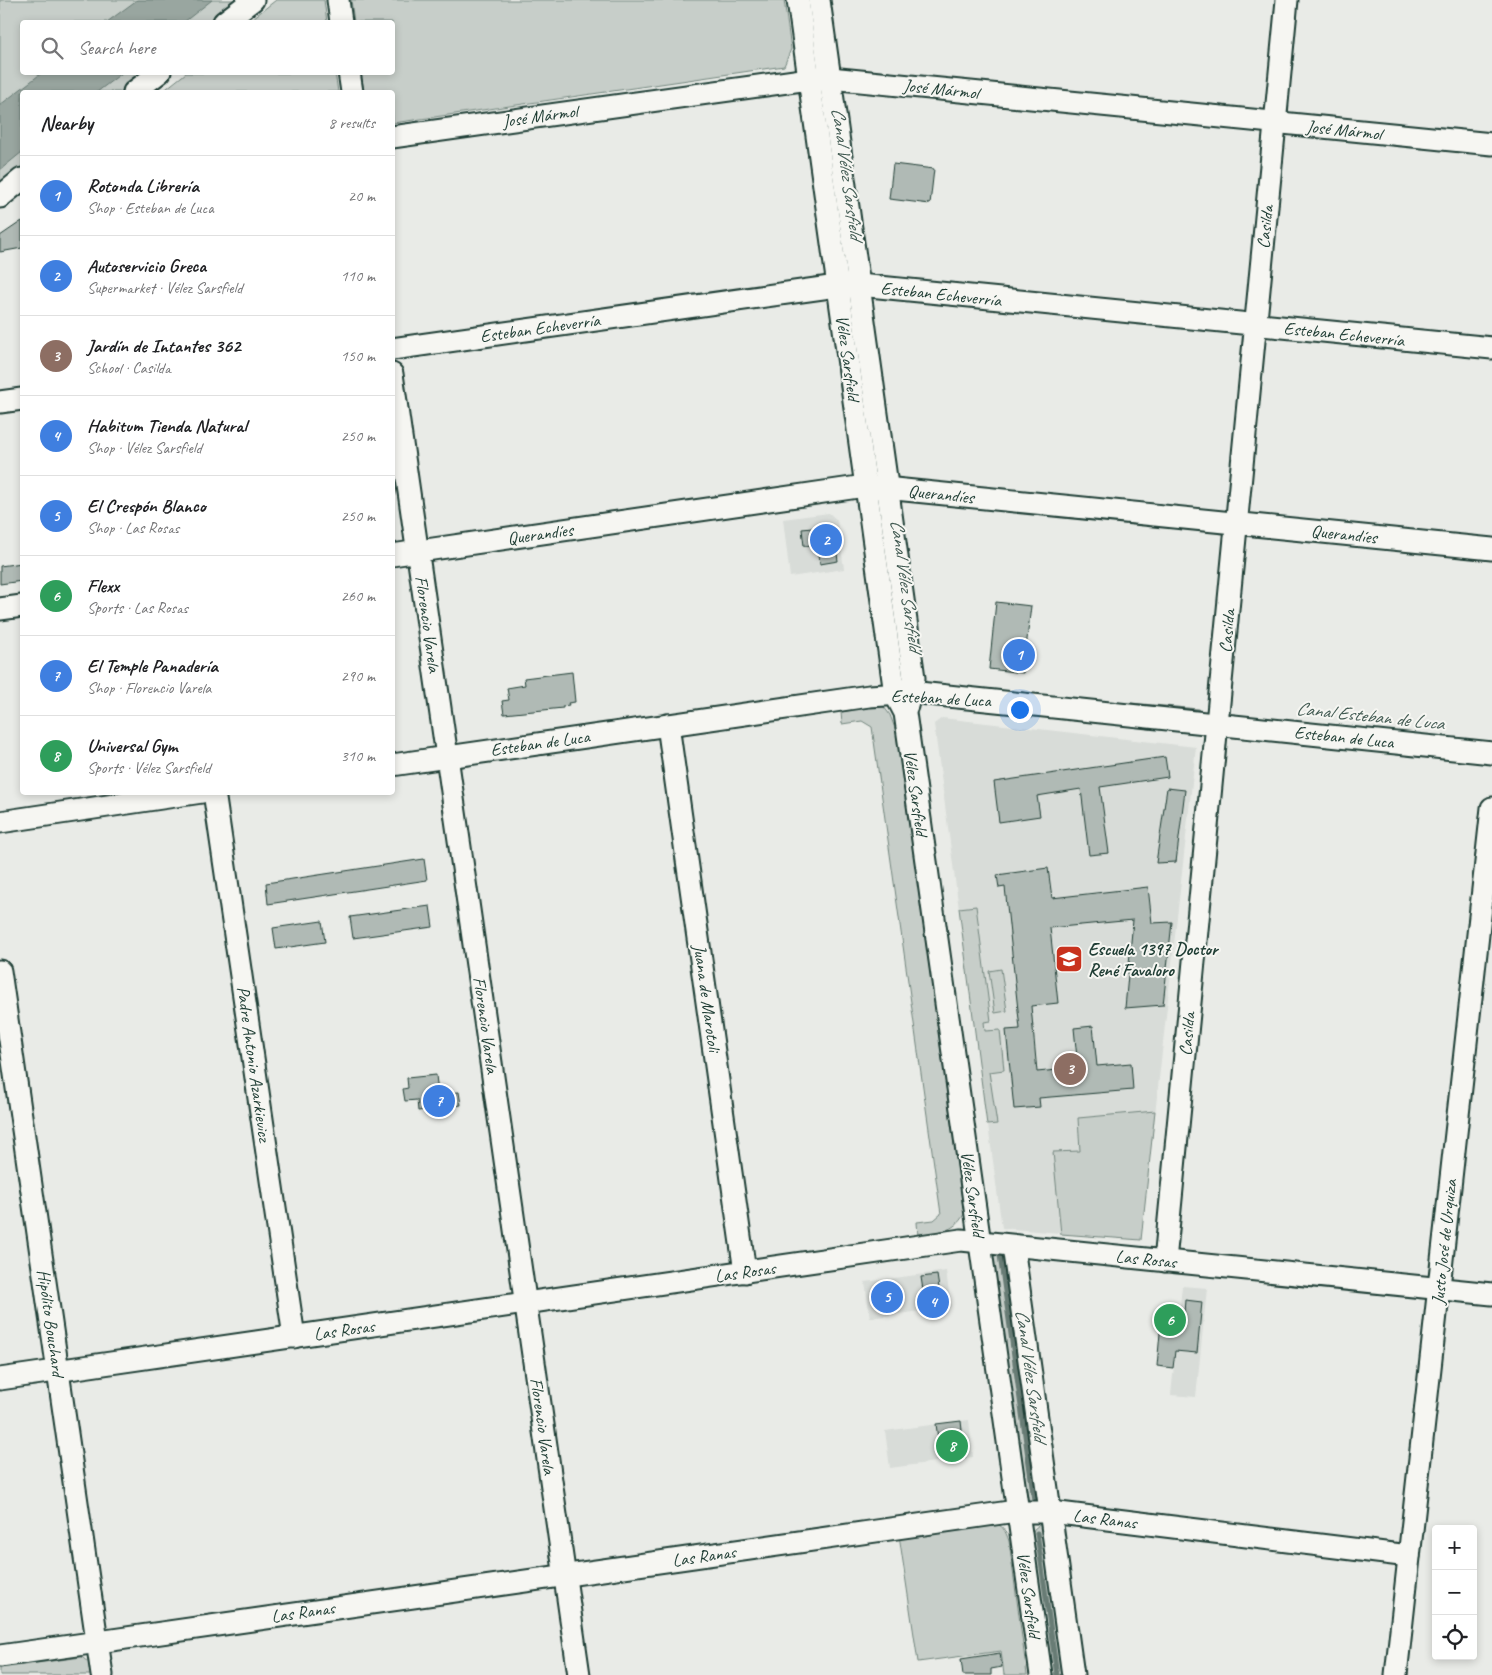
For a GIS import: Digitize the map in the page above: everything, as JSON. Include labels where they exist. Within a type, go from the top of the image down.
[{"type":"street","points":[[227,20],[253,0]]},
{"type":"street","points":[[338,0],[341,20]]},
{"type":"street","name":"Vélez Sarsfield","points":[[798,0],[865,486],[903,700],[1041,1675]]},
{"type":"street","name":"Vélez Sarsfield","points":[[819,0],[914,678],[903,700]]},
{"type":"street","name":"Casilda","points":[[1165,1261],[1219,724],[1236,523],[1287,0]]},
{"type":"street","points":[[137,90],[156,75]]},
{"type":"street","points":[[349,75],[352,90]]},
{"type":"street","name":"José Mármol","points":[[395,137],[808,78],[830,78],[1492,144]]},
{"type":"street","name":"Esteban Echeverría","points":[[395,349],[838,286],[859,286],[1492,348]]},
{"type":"street","name":"Florencio Varela","points":[[395,395],[579,1675]]},
{"type":"street","points":[[0,402],[20,399]]},
{"type":"street","name":"Querandíes","points":[[395,555],[865,486],[1492,549]]},
{"type":"street","points":[[0,609],[20,606]]},
{"type":"street","name":"Esteban de Luca","points":[[395,765],[870,696],[1219,724],[1492,753]]},
{"type":"street","name":"Juana de Marotoli","points":[[668,725],[745,1272]]},
{"type":"street","points":[[0,822],[182,795]]},
{"type":"street","name":"Padre Antonio Azarkievicz","points":[[214,795],[294,1336]]},
{"type":"street","name":"Justo José de Urquiza","points":[[1396,1675],[1492,808]]},
{"type":"street","name":"Hipólito Bouchard","points":[[0,971],[102,1675]]},
{"type":"street","name":"Las Rosas","points":[[0,1379],[962,1240],[1492,1294]]},
{"type":"street","name":"Vélez Sarsfield","points":[[1013,1246],[1073,1675]]},
{"type":"street","name":"Las Ranas","points":[[0,1656],[97,1640],[1018,1512],[1051,1512],[1409,1556]]},
{"type":"shaded area","points":[[0,0],[253,0],[227,20],[20,20],[20,75],[157,75],[137,90],[20,90],[20,181],[0,197]]},
{"type":"shaded area","points":[[137,0],[212,0],[187,20],[110,20]]},
{"type":"shaded area","points":[[276,0],[324,0],[327,20],[251,20]]},
{"type":"shaded area","points":[[351,0],[784,0],[791,49],[784,66],[395,123],[395,90],[364,90],[361,75],[395,75],[395,20],[354,20]]},
{"type":"shaded area","points":[[39,75],[119,75],[100,90],[20,90],[20,154],[0,170],[0,105]]},
{"type":"shaded area","points":[[183,75],[335,75],[338,90],[165,90]]},
{"type":"shaded area","points":[[829,513],[837,520],[844,569],[790,577],[783,519]]},
{"type":"shaded area","points":[[874,706],[884,707],[890,715],[896,731],[964,1214],[955,1225],[945,1231],[918,1236],[917,1222],[934,1220],[941,1214],[872,727],[862,721],[842,724],[841,712]]},
{"type":"shaded area","points":[[942,718],[1196,747],[1141,1240],[1002,1228],[934,724]]},
{"type":"shaded area","points":[[976,906],[991,1021],[984,1022],[985,1031],[1000,1030],[1004,1070],[989,1072],[997,1124],[987,1125],[959,908]]},
{"type":"shaded area","points":[[1001,969],[1007,1011],[995,1013],[989,971]]},
{"type":"shaded area","points":[[1155,1111],[1141,1240],[1061,1234],[1053,1152],[1080,1151],[1078,1118]]},
{"type":"shaded area","points":[[1003,1252],[1043,1505],[1030,1507],[1025,1500],[992,1263],[995,1254]]},
{"type":"shaded area","points":[[946,1271],[951,1307],[870,1318],[865,1282]]},
{"type":"shaded area","points":[[1182,1286],[1207,1288],[1196,1397],[1171,1395]]},
{"type":"shaded area","points":[[969,1420],[973,1457],[890,1468],[885,1431]]},
{"type":"shaded area","points":[[992,1522],[1003,1528],[1009,1541],[1027,1675],[1004,1675],[1001,1651],[918,1662],[899,1535]]},
{"type":"shaded area","points":[[1039,1525],[1044,1525],[1069,1675],[1053,1675],[1031,1538],[1034,1529]]},
{"type":"shaded area","points":[[82,1657],[90,1664],[92,1675],[0,1675],[0,1668]]},
{"type":"building","points":[[893,164],[934,169],[930,204],[889,199]]},
{"type":"building","points":[[20,222],[20,248],[0,252],[0,236]]},
{"type":"building","points":[[833,526],[838,561],[820,564],[818,545],[804,546],[802,529]]},
{"type":"building","points":[[20,563],[20,581],[0,584],[0,566]]},
{"type":"building","points":[[996,602],[1031,606],[1023,673],[989,669]]},
{"type":"building","points":[[572,672],[575,702],[568,703],[569,705],[563,706],[563,708],[504,714],[502,701],[509,700],[507,688],[525,685],[524,678]]},
{"type":"building","points":[[1165,757],[1168,777],[1100,787],[1109,853],[1089,855],[1081,789],[1037,796],[1040,816],[999,822],[994,782]]},
{"type":"building","points":[[1167,788],[1185,790],[1176,862],[1156,863]]},
{"type":"building","points":[[424,859],[427,880],[268,904],[266,883]]},
{"type":"building","points":[[1048,868],[1052,898],[1148,887],[1152,923],[1172,922],[1163,1005],[1125,1008],[1133,920],[1050,928],[1058,1003],[1031,1006],[1037,1072],[1078,1068],[1074,1028],[1093,1026],[1097,1066],[1131,1063],[1133,1090],[1039,1098],[1040,1107],[1014,1109],[1006,1030],[1020,1029],[1005,887],[999,888],[997,875]]},
{"type":"building","points":[[430,906],[433,927],[353,938],[350,917]]},
{"type":"building","points":[[322,921],[325,942],[276,949],[273,928]]},
{"type":"building","points":[[436,1075],[438,1094],[459,1092],[461,1105],[418,1111],[417,1100],[405,1101],[403,1089],[408,1088],[407,1078]]},
{"type":"building","points":[[937,1275],[942,1308],[926,1310],[921,1277]]},
{"type":"building","points":[[1185,1300],[1202,1302],[1197,1353],[1175,1351],[1173,1368],[1157,1366],[1162,1311],[1184,1313]]},
{"type":"building","points":[[961,1421],[965,1458],[941,1461],[936,1424]]},
{"type":"building","points":[[1000,1653],[1002,1667],[991,1669],[991,1675],[963,1675],[961,1659]]},
{"type":"waterway","name":"Canal Esteban de Luca","points":[[1131,705],[1198,711]]},
{"type":"waterway","name":"Canal Vélez Sarsfield","points":[[1000,1255],[1034,1500]]},
{"type":"waterway","name":"Canal Vélez Sarsfield","points":[[1037,1533],[1057,1675]]},
{"type":"place","name":"Autoservicio Greca","points":[[826,540]]},
{"type":"place","name":"Rotonda Librería","points":[[1019,655]]},
{"type":"place","name":"Escuela 1397 Doctor René Favaloro","points":[[1069,959]]},
{"type":"place","name":"Jardín de Intantes 362","points":[[1070,1069]]},
{"type":"place","name":"El Temple Panadería","points":[[439,1101]]},
{"type":"place","name":"El Crespón Blanco","points":[[887,1297]]},
{"type":"place","name":"Habitum Tienda Natural","points":[[933,1302]]},
{"type":"place","name":"Flexx","points":[[1170,1320]]},
{"type":"place","name":"Universal Gym","points":[[952,1446]]}]
